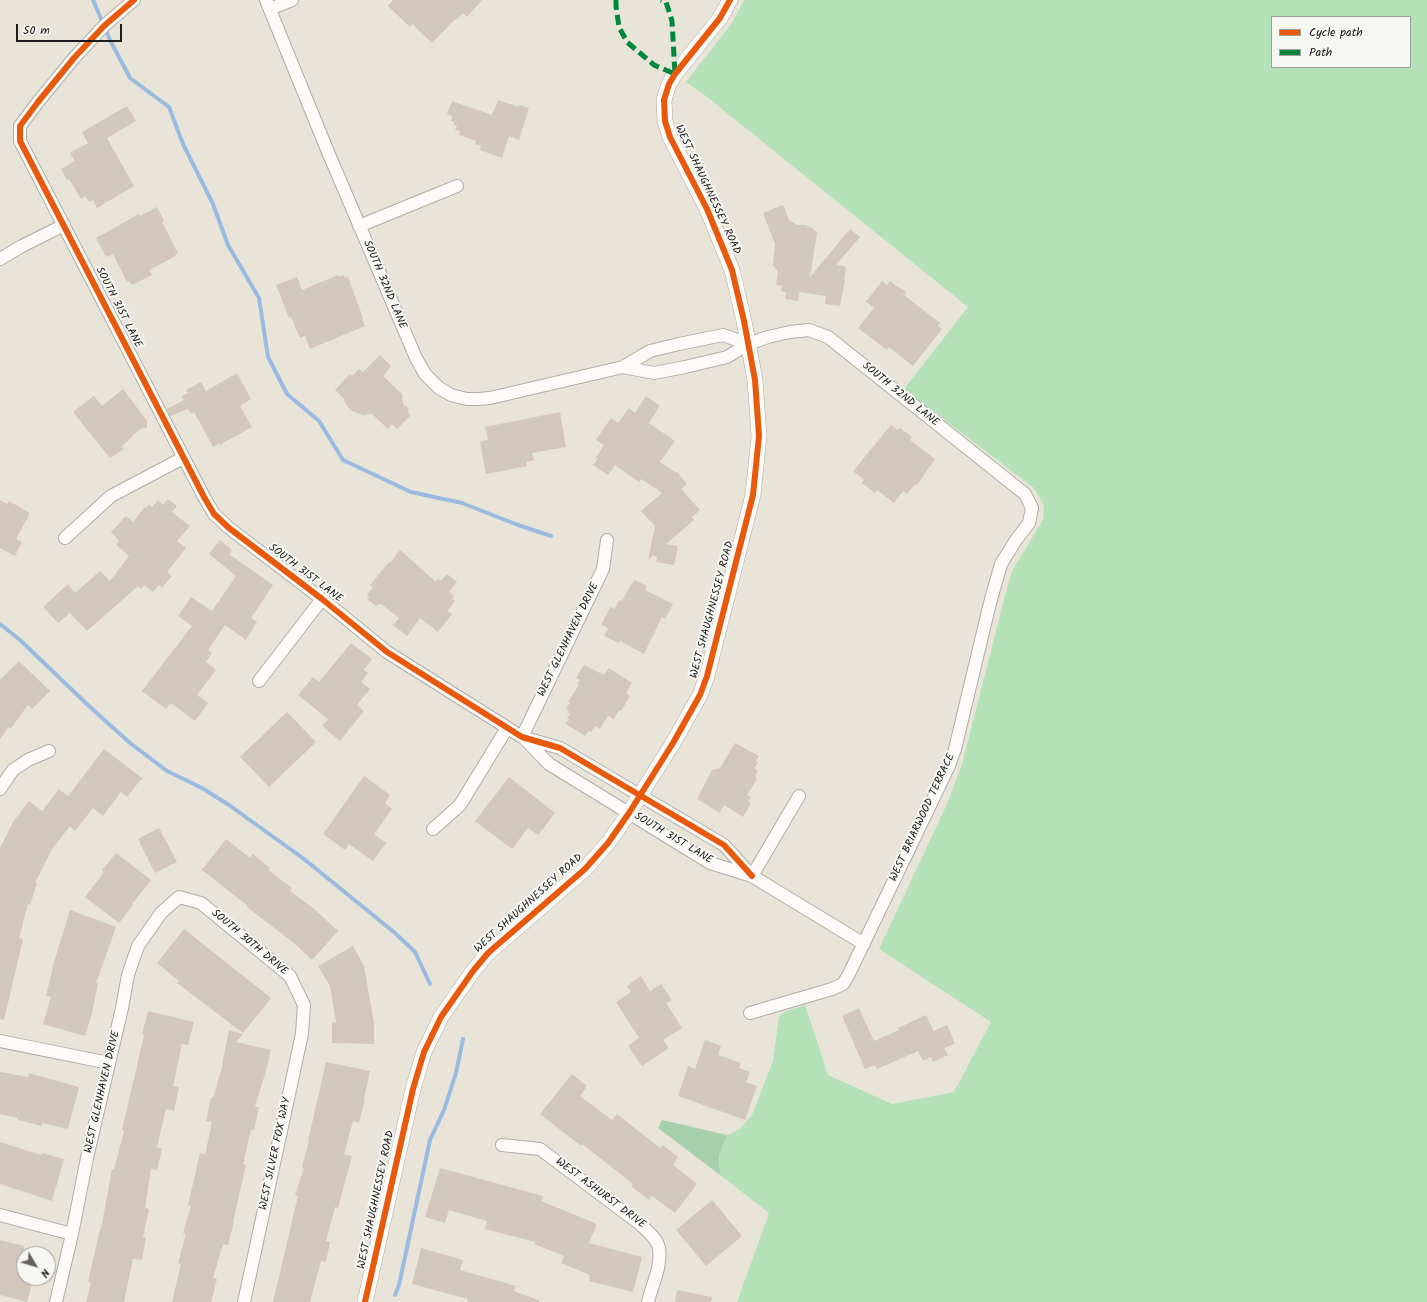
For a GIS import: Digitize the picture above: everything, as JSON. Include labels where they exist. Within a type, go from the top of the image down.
[{"type":"street","name":"SOUTH 31ST LANE","points":[[134,0],[104,26],[74,58],[38,102],[20,126],[20,141],[183,458],[214,514],[229,528],[322,599],[387,652],[507,728],[522,736],[560,748],[724,845],[752,876]]},
{"type":"street","points":[[268,5],[292,0]]},
{"type":"street","name":"WEST SHAUGHNESSEY ROAD","points":[[365,1302],[416,1076],[424,1052],[441,1017],[473,971],[488,953],[585,869],[608,843],[640,796],[680,730],[700,695],[707,676],[753,495],[759,436],[755,380],[732,270],[710,215],[670,137],[665,121],[664,100],[669,84],[675,74],[720,18],[730,0]]},
{"type":"street","name":"SOUTH 32ND LANE","points":[[268,5],[359,226],[416,358],[424,374],[439,388],[451,395],[466,399],[490,398],[623,367],[650,351],[723,335],[748,344]]},
{"type":"street","points":[[359,226],[457,186]]},
{"type":"street","points":[[0,259],[64,225]]},
{"type":"street","name":"SOUTH 32ND LANE","points":[[623,367],[654,373],[685,367],[727,357],[748,344],[768,337],[790,332],[809,330],[828,337],[1025,494],[1032,508]]},
{"type":"street","points":[[65,538],[111,496],[183,458]]},
{"type":"street","name":"WEST BRIARWOOD TERRACE","points":[[750,1013],[832,989],[843,984],[848,976],[948,768],[955,749],[990,603],[1001,564],[1028,523],[1032,508]]},
{"type":"street","name":"WEST GLENHAVEN DRIVE","points":[[522,736],[603,569],[607,540]]},
{"type":"street","points":[[259,681],[322,599]]},
{"type":"street","points":[[433,829],[460,805],[507,728]]},
{"type":"street","name":"SOUTH 31ST LANE","points":[[522,736],[549,764],[710,863],[752,876],[864,944]]},
{"type":"street","points":[[0,789],[13,770],[28,760],[49,751]]},
{"type":"street","points":[[577,782],[588,765]]},
{"type":"street","points":[[752,876],[799,796]]},
{"type":"street","points":[[686,848],[698,830]]},
{"type":"street","name":"WEST GLENHAVEN DRIVE","points":[[56,1302],[128,975],[138,946],[162,913],[179,897]]},
{"type":"street","name":"SOUTH 30TH DRIVE","points":[[179,897],[201,903],[290,976],[304,1005]]},
{"type":"street","name":"WEST SILVER FOX WAY","points":[[244,1302],[302,1034],[304,1005]]},
{"type":"street","points":[[0,1041],[109,1063]]},
{"type":"street","name":"WEST ASHURST DRIVE","points":[[502,1145],[540,1149],[640,1224],[652,1235],[659,1247],[658,1266],[648,1302]]},
{"type":"street","points":[[0,1215],[72,1234]]},
{"type":"green space","points":[[744,0],[1427,0],[1427,1302],[737,1302],[769,1213],[720,1175],[719,1156],[727,1135],[740,1129],[752,1115],[773,1061],[779,1016],[786,1011],[805,1005],[828,1075],[892,1104],[954,1092],[991,1022],[879,949],[948,802],[962,764],[1012,571],[1043,520],[1044,505],[1034,488],[904,389],[968,307],[702,93],[686,82],[732,23]]},
{"type":"green space","points":[[662,1120],[727,1135],[719,1156],[720,1175],[658,1128]]},
{"type":"building","points":[[393,0],[482,0],[467,17],[463,13],[456,20],[455,19],[432,43],[412,24],[410,27],[388,6]]},
{"type":"building","points":[[498,100],[519,107],[519,105],[529,108],[519,140],[509,136],[502,158],[480,150],[481,146],[475,144],[476,141],[459,135],[460,131],[455,130],[457,126],[451,121],[452,116],[447,114],[452,101],[492,115]]},
{"type":"building","points":[[127,106],[136,121],[107,138],[134,186],[97,208],[93,200],[89,202],[85,196],[81,199],[61,169],[75,161],[70,153],[88,143],[82,132]]},
{"type":"building","points":[[783,205],[789,220],[797,225],[805,225],[812,228],[817,233],[810,277],[850,229],[860,237],[836,265],[846,267],[840,306],[825,304],[826,296],[799,292],[798,301],[785,299],[786,292],[781,291],[782,286],[776,285],[778,272],[773,265],[775,244],[763,213]]},
{"type":"building","points":[[157,207],[164,221],[162,222],[178,253],[175,254],[176,256],[149,270],[152,275],[132,285],[129,281],[127,282],[113,254],[106,257],[96,238],[139,214],[140,216]]},
{"type":"building","points":[[338,275],[339,277],[343,275],[345,278],[348,277],[365,326],[310,349],[305,336],[300,338],[291,317],[289,318],[276,285],[297,277],[302,290]]},
{"type":"building","points":[[882,281],[887,285],[890,281],[906,292],[904,295],[940,323],[938,326],[942,329],[913,366],[889,347],[887,350],[858,328],[874,308],[866,302]]},
{"type":"building","points":[[380,355],[391,366],[383,376],[402,394],[403,404],[409,409],[407,411],[411,415],[397,429],[392,424],[388,429],[372,414],[363,415],[352,411],[335,390],[350,374],[352,376],[359,369],[363,372]]},
{"type":"building","points":[[237,373],[251,399],[240,406],[252,427],[220,445],[219,443],[213,447],[194,412],[191,414],[188,409],[170,416],[167,409],[184,400],[182,396],[188,393],[186,390],[201,382],[206,391]]},
{"type":"building","points":[[123,389],[147,421],[147,428],[142,428],[133,435],[122,446],[124,449],[110,458],[73,412],[94,396],[102,406]]},
{"type":"building","points":[[646,396],[660,406],[649,423],[675,441],[660,462],[676,473],[677,472],[687,484],[681,489],[700,510],[692,517],[694,520],[666,544],[678,546],[674,565],[656,562],[657,557],[653,556],[648,560],[655,526],[641,511],[662,493],[641,479],[639,482],[615,465],[608,475],[593,465],[598,458],[596,457],[604,445],[596,440],[611,418],[618,423],[629,408],[635,413]]},
{"type":"building","points":[[560,412],[566,447],[532,453],[534,460],[526,462],[527,466],[486,474],[480,442],[488,440],[485,427]]},
{"type":"building","points":[[891,425],[898,430],[900,428],[912,437],[910,440],[935,459],[917,485],[915,484],[907,494],[903,491],[894,503],[877,490],[875,493],[862,483],[864,480],[853,471]]},
{"type":"building","points":[[168,499],[177,506],[172,512],[190,526],[177,541],[186,548],[167,572],[172,576],[162,588],[159,585],[153,592],[144,585],[141,589],[138,586],[87,631],[70,613],[58,623],[43,607],[68,584],[75,593],[100,571],[110,581],[129,556],[116,545],[119,541],[111,532],[126,516],[133,522],[145,507],[149,505],[152,507],[158,500],[163,505]]},
{"type":"building","points":[[0,500],[7,504],[9,501],[30,513],[16,539],[22,542],[15,556],[0,548]]},
{"type":"building","points":[[220,540],[232,550],[229,554],[273,585],[251,618],[257,622],[246,640],[225,625],[208,650],[212,653],[206,662],[216,670],[197,695],[208,703],[195,721],[171,703],[166,709],[142,691],[192,626],[178,616],[191,597],[212,611],[236,576],[209,554]]},
{"type":"building","points":[[400,550],[436,582],[438,579],[441,581],[447,574],[457,582],[449,592],[454,596],[452,599],[455,601],[447,611],[452,614],[438,632],[420,618],[407,636],[393,625],[399,618],[381,604],[376,606],[367,599],[369,597],[367,595],[373,587],[370,585]]},
{"type":"building","points":[[634,580],[647,586],[645,590],[673,604],[665,619],[662,617],[644,654],[620,641],[619,643],[604,636],[608,628],[601,625],[610,607],[615,609],[619,600],[622,601]]},
{"type":"building","points":[[351,643],[372,659],[364,670],[368,673],[361,682],[370,689],[357,705],[364,711],[340,741],[322,726],[328,719],[298,695],[313,677],[319,682]]},
{"type":"building","points":[[19,661],[50,691],[32,709],[28,705],[11,728],[9,727],[0,739],[0,680]]},
{"type":"building","points":[[584,665],[604,675],[609,668],[632,683],[626,693],[630,696],[614,719],[608,716],[600,729],[595,726],[591,732],[589,731],[585,736],[566,724],[569,719],[567,718],[570,714],[567,712],[569,710],[566,709],[570,703],[568,702],[579,685],[577,684],[580,680],[576,678]]},
{"type":"building","points":[[287,712],[316,742],[269,787],[240,757]]},
{"type":"building","points":[[735,743],[759,756],[756,761],[758,762],[754,768],[758,771],[755,777],[757,779],[747,795],[751,797],[748,801],[751,803],[743,817],[724,805],[720,813],[697,799],[712,770],[720,768]]},
{"type":"building","points":[[104,749],[142,778],[127,797],[121,792],[103,816],[93,808],[75,831],[70,826],[52,849],[35,883],[37,883],[30,905],[28,904],[19,938],[23,939],[4,1020],[0,1019],[0,848],[13,822],[29,801],[42,811],[59,789],[68,796]]},
{"type":"building","points":[[364,776],[390,795],[385,803],[392,809],[374,834],[386,843],[373,861],[349,844],[345,850],[323,834]]},
{"type":"building","points":[[509,777],[555,813],[538,835],[528,828],[512,849],[475,821]]},
{"type":"building","points":[[159,828],[177,862],[155,873],[138,839]]},
{"type":"building","points":[[226,839],[250,858],[253,854],[270,868],[268,870],[292,888],[290,891],[313,908],[338,931],[312,960],[295,944],[202,870]]},
{"type":"building","points":[[116,853],[151,880],[119,923],[85,897],[104,872],[102,870]]},
{"type":"building","points":[[70,910],[116,927],[96,983],[98,983],[92,1013],[85,1036],[43,1024],[51,997],[46,996],[54,962]]},
{"type":"building","points":[[184,929],[271,998],[243,1033],[177,983],[179,981],[157,963]]},
{"type":"building","points":[[353,946],[364,966],[374,1023],[374,1044],[332,1043],[332,1022],[336,1022],[330,986],[318,966]]},
{"type":"building","points":[[641,976],[650,991],[661,984],[672,1000],[666,1003],[682,1028],[663,1040],[669,1048],[642,1066],[628,1046],[639,1038],[616,1002],[631,992],[627,986]]},
{"type":"building","points":[[859,1008],[874,1041],[899,1030],[898,1028],[926,1015],[934,1031],[947,1025],[955,1044],[944,1048],[948,1055],[933,1062],[931,1057],[923,1061],[918,1051],[877,1069],[875,1065],[865,1069],[842,1016]]},
{"type":"building","points":[[148,1011],[194,1022],[188,1045],[182,1044],[173,1086],[179,1087],[174,1111],[166,1109],[157,1147],[162,1149],[157,1170],[151,1169],[145,1208],[149,1209],[143,1237],[146,1238],[142,1260],[133,1259],[124,1302],[86,1302],[91,1283],[88,1282],[101,1229],[112,1169],[114,1170],[124,1131],[122,1130],[144,1035],[142,1034]]},
{"type":"building","points":[[229,1030],[243,1034],[236,1042],[271,1050],[255,1107],[259,1107],[254,1130],[251,1130],[243,1164],[246,1165],[234,1222],[228,1245],[223,1244],[213,1278],[217,1279],[211,1302],[172,1302],[181,1264],[178,1263],[186,1234],[183,1233],[191,1206],[188,1205],[200,1153],[205,1155],[212,1122],[206,1121],[211,1098],[213,1098],[223,1064]]},
{"type":"building","points":[[705,1040],[721,1046],[718,1055],[741,1063],[739,1068],[750,1072],[746,1082],[757,1086],[745,1120],[678,1096],[688,1066],[695,1069]]},
{"type":"building","points":[[326,1062],[370,1071],[365,1099],[359,1123],[353,1121],[344,1154],[352,1156],[338,1208],[335,1207],[326,1241],[330,1242],[326,1262],[321,1261],[310,1302],[273,1302],[298,1196],[295,1195],[304,1168],[302,1167]]},
{"type":"building","points":[[0,1072],[28,1077],[29,1073],[79,1087],[68,1129],[42,1123],[42,1126],[0,1114]]},
{"type":"building","points":[[572,1074],[587,1086],[580,1096],[612,1120],[617,1114],[660,1148],[663,1145],[678,1157],[673,1165],[697,1184],[675,1213],[652,1196],[649,1200],[631,1186],[633,1184],[582,1144],[581,1146],[540,1114]]},
{"type":"building","points":[[0,1142],[41,1155],[42,1153],[64,1159],[52,1201],[0,1184]]},
{"type":"building","points":[[440,1168],[543,1196],[541,1201],[597,1224],[589,1243],[642,1257],[633,1292],[589,1281],[590,1275],[561,1263],[564,1256],[534,1244],[535,1242],[485,1229],[487,1221],[449,1210],[445,1223],[425,1217]]},
{"type":"building","points":[[712,1200],[742,1236],[706,1266],[676,1230]]},
{"type":"building","points":[[0,1240],[24,1246],[16,1246],[16,1286],[31,1286],[27,1302],[0,1295]]},
{"type":"building","points":[[421,1248],[463,1260],[460,1270],[516,1286],[514,1291],[539,1300],[539,1302],[467,1302],[468,1299],[412,1284]]},
{"type":"building","points":[[677,1290],[712,1297],[711,1302],[675,1302]]},
{"type":"waterway","points":[[93,0],[110,40],[130,78],[169,107],[183,144],[213,204],[228,245],[259,298],[268,357],[287,394],[319,421],[343,460],[411,492],[462,503],[551,536]]},
{"type":"waterway","points":[[0,624],[20,640],[130,743],[167,771],[202,788],[229,805],[304,859],[395,933],[415,952],[430,984]]},
{"type":"waterway","points":[[395,1295],[399,1285],[430,1140],[444,1110],[456,1073],[463,1039]]},
{"type":"marked path","points":[[616,0],[619,27],[627,42],[654,65],[675,74],[672,21],[666,2],[661,0]]},
{"type":"cycle path","points":[[134,0],[104,26],[74,58],[38,102],[20,126],[20,141],[214,514],[229,528],[322,599],[387,652],[522,737],[560,748],[724,845],[752,876]]},
{"type":"cycle path","points":[[365,1302],[413,1089],[424,1052],[441,1017],[473,971],[488,953],[585,869],[608,843],[629,813],[673,743],[700,695],[707,676],[753,495],[759,436],[755,380],[744,321],[732,270],[707,209],[670,137],[665,121],[664,100],[669,84],[675,74],[720,18],[730,0]]}]
